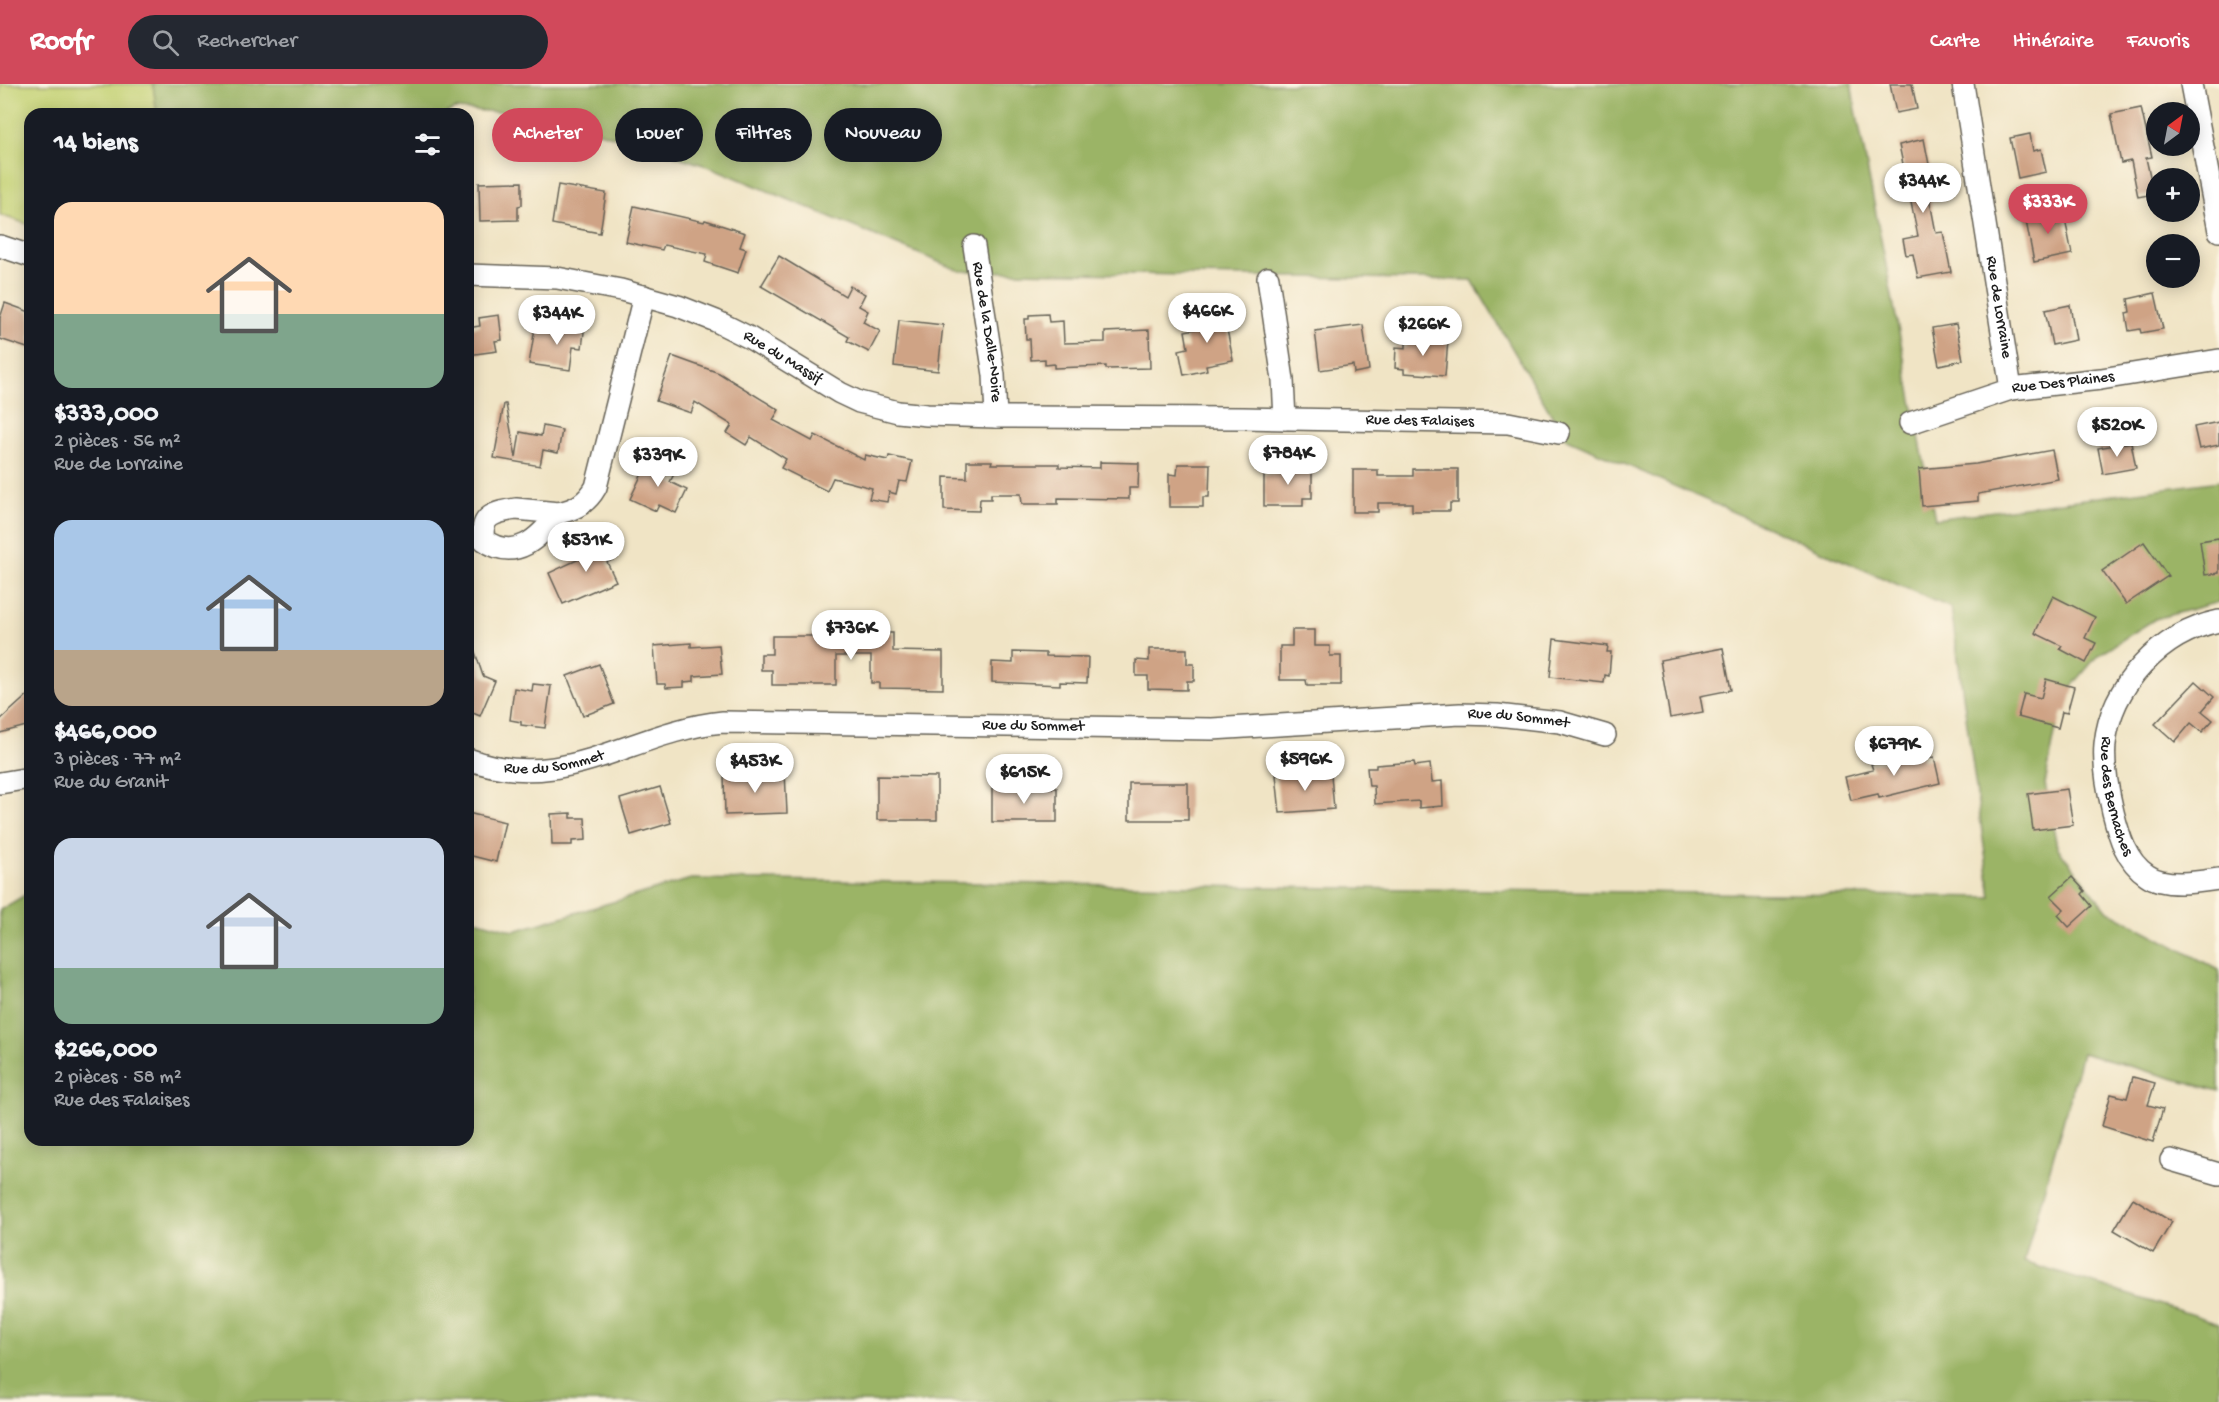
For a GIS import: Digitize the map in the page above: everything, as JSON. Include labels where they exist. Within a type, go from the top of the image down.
[{"type":"street","name":"Rue de Lorraine","points":[[1963,84],[2011,389]]},
{"type":"street","points":[[2192,84],[2219,231]]},
{"type":"street","points":[[0,246],[24,254]]},
{"type":"street","name":"Rue de la Dalle-Noire","points":[[975,246],[994,375],[996,417]]},
{"type":"street","name":"Rue du Massif","points":[[474,275],[557,278],[644,296],[678,306],[724,325],[859,402],[898,412],[927,416],[1100,417]]},
{"type":"street","points":[[1268,278],[1285,419]]},
{"type":"street","points":[[559,513],[580,505],[596,487],[644,296]]},
{"type":"street","name":"Rue Des Plaines","points":[[1910,423],[2011,389],[2102,379],[2219,360]]},
{"type":"street","name":"Rue des Falaises","points":[[1100,417],[1508,423],[1559,433]]},
{"type":"street","name":"Rue des Bernaches","points":[[2219,621],[2206,624],[2165,645],[2148,658],[2120,696],[2110,717],[2105,745],[2108,793],[2121,843],[2132,860],[2148,876],[2170,883],[2194,883],[2219,879]]},
{"type":"street","name":"Rue du Sommet","points":[[474,761],[506,769],[551,770],[581,764],[674,730],[734,722],[1229,729],[1460,714],[1497,715],[1560,722],[1605,735]]},
{"type":"street","points":[[0,783],[24,779]]},
{"type":"street","points":[[2171,1160],[2219,1174]]},
{"type":"green space","points":[[0,84],[153,84],[156,108],[24,108],[24,223],[0,215]]},
{"type":"green space","points":[[153,84],[1851,84],[1935,519],[2219,481],[2219,602],[2155,619],[2098,655],[2062,698],[2045,784],[2057,847],[2108,911],[2219,970],[2219,1091],[2082,1053],[2024,1262],[2219,1323],[2219,1402],[0,1402],[0,910],[24,896],[24,1146],[474,1146],[474,920],[514,931],[691,879],[1991,897],[1951,608],[1565,438],[1472,280],[960,271],[694,162],[703,162],[703,108],[615,108],[615,137],[603,133],[603,108],[492,108],[492,111],[474,110],[474,108],[156,108]]},
{"type":"building","points":[[1890,84],[1912,84],[1917,109],[1896,113]]},
{"type":"building","points":[[2141,108],[2146,130],[2146,156],[2152,157],[2146,158],[2148,168],[2146,168],[2146,196],[2138,197],[2131,161],[2121,163],[2111,114]]},
{"type":"building","points":[[2030,134],[2033,151],[2041,149],[2046,172],[2018,178],[2010,138]]},
{"type":"building","points":[[1924,139],[1934,190],[1928,191],[1936,233],[1943,232],[1951,272],[1918,278],[1913,254],[1906,255],[1903,239],[1918,236],[1899,145]]},
{"type":"building","points":[[522,182],[522,205],[518,206],[518,220],[480,221],[479,183]]},
{"type":"building","points":[[558,185],[606,193],[600,233],[552,224]]},
{"type":"building","points":[[634,206],[704,222],[705,220],[745,233],[740,247],[746,249],[738,273],[705,262],[707,254],[664,245],[662,250],[626,242]]},
{"type":"building","points":[[2063,209],[2072,254],[2034,262],[2025,216]]},
{"type":"building","points":[[779,256],[845,296],[850,286],[865,294],[859,306],[868,311],[863,322],[880,331],[869,352],[847,341],[849,337],[761,286]]},
{"type":"building","points":[[2155,293],[2163,329],[2141,333],[2140,329],[2129,331],[2126,313],[2130,312],[2128,299]]},
{"type":"building","points":[[5,303],[24,310],[24,347],[0,339],[0,318]]},
{"type":"building","points":[[2070,305],[2076,340],[2052,345],[2045,310]]},
{"type":"building","points":[[1223,309],[1233,360],[1206,365],[1207,370],[1184,375],[1179,350],[1188,348],[1185,331],[1206,327],[1203,313]]},
{"type":"building","points":[[1048,314],[1049,322],[1063,321],[1064,343],[1105,342],[1105,332],[1149,330],[1150,368],[1106,369],[1106,366],[1054,368],[1054,364],[1045,365],[1045,359],[1031,360],[1030,339],[1026,339],[1025,319],[1029,319],[1029,315]]},
{"type":"building","points":[[499,315],[502,340],[495,341],[497,351],[474,354],[474,327],[480,326],[479,318]]},
{"type":"building","points":[[899,320],[943,325],[938,371],[894,366]]},
{"type":"building","points":[[562,321],[585,324],[582,348],[573,347],[570,370],[529,364],[535,328],[561,332]]},
{"type":"building","points":[[1956,324],[1963,360],[1939,365],[1932,328]]},
{"type":"building","points":[[1363,325],[1369,370],[1354,373],[1353,365],[1320,370],[1315,331]]},
{"type":"building","points":[[1406,337],[1448,340],[1445,376],[1404,373],[1404,369],[1395,368],[1396,347],[1406,348]]},
{"type":"building","points":[[672,356],[719,373],[779,410],[773,420],[812,441],[815,435],[864,460],[865,455],[888,460],[889,456],[912,461],[907,482],[899,481],[896,494],[889,492],[887,502],[869,499],[872,488],[833,478],[827,491],[781,468],[786,459],[751,437],[746,445],[727,433],[732,425],[695,402],[691,413],[656,401]]},
{"type":"building","points":[[504,404],[506,404],[516,458],[520,432],[541,436],[543,426],[562,430],[558,453],[543,450],[540,466],[494,458]]},
{"type":"building","points":[[2219,422],[2219,445],[2199,449],[2194,427]]},
{"type":"building","points":[[2131,442],[2136,468],[2103,474],[2098,448]]},
{"type":"building","points":[[2052,450],[2058,479],[1978,494],[1978,501],[1922,506],[1919,469],[1976,464]]},
{"type":"building","points":[[650,457],[676,470],[670,482],[687,490],[676,513],[659,505],[656,511],[630,499]]},
{"type":"building","points":[[967,461],[992,461],[991,464],[1059,464],[1059,467],[1100,468],[1100,462],[1139,463],[1138,488],[1129,488],[1129,499],[1058,498],[1058,504],[1022,504],[1021,494],[991,494],[991,499],[980,499],[979,511],[944,510],[944,477],[967,478]]},
{"type":"building","points":[[1178,464],[1210,464],[1209,497],[1203,497],[1203,507],[1169,507],[1169,474],[1177,475]]},
{"type":"building","points":[[1278,464],[1312,465],[1312,498],[1303,498],[1303,506],[1264,506],[1264,474],[1278,474]]},
{"type":"building","points":[[1413,469],[1458,469],[1458,503],[1450,503],[1450,511],[1412,511],[1412,503],[1378,503],[1378,512],[1353,512],[1353,470],[1378,470],[1378,476],[1413,476]]},
{"type":"building","points":[[608,537],[617,558],[607,562],[616,581],[563,604],[549,573],[588,555],[585,550],[595,546],[593,543]]},
{"type":"building","points":[[2219,538],[2219,573],[2205,575],[2200,541]]},
{"type":"building","points":[[2144,542],[2168,576],[2126,604],[2102,571]]},
{"type":"building","points":[[2053,596],[2095,617],[2085,638],[2096,643],[2086,663],[2060,649],[2062,646],[2035,633]]},
{"type":"building","points":[[1292,630],[1315,630],[1315,646],[1330,646],[1330,656],[1341,656],[1341,685],[1307,685],[1306,680],[1280,680],[1280,646],[1292,646]]},
{"type":"building","points":[[864,633],[893,633],[893,651],[943,652],[943,689],[879,688],[879,683],[871,683],[871,656],[836,656],[836,685],[772,685],[772,670],[761,670],[761,654],[772,654],[772,636],[864,636]]},
{"type":"building","points":[[1554,639],[1608,646],[1607,652],[1611,652],[1609,676],[1605,675],[1604,683],[1550,677]]},
{"type":"building","points":[[691,643],[691,647],[719,645],[722,674],[694,676],[694,681],[684,682],[684,687],[666,688],[665,684],[657,684],[654,646]]},
{"type":"building","points":[[1723,648],[1731,690],[1700,696],[1703,712],[1670,718],[1660,660]]},
{"type":"building","points":[[474,649],[483,676],[495,681],[480,716],[474,714]]},
{"type":"building","points":[[1149,649],[1187,649],[1187,664],[1194,664],[1194,681],[1187,681],[1187,690],[1148,689],[1148,676],[1136,676],[1136,660],[1149,661]]},
{"type":"building","points":[[1013,652],[1088,657],[1087,683],[1060,682],[1060,685],[992,682],[992,662],[1013,663]]},
{"type":"building","points":[[599,664],[614,704],[583,716],[567,676]]},
{"type":"building","points":[[2046,679],[2074,687],[2067,713],[2062,712],[2058,728],[2018,717],[2024,694],[2041,698]]},
{"type":"building","points":[[2196,681],[2214,697],[2202,711],[2213,720],[2202,732],[2191,723],[2175,742],[2155,724]]},
{"type":"building","points":[[533,684],[551,686],[545,728],[521,725],[521,722],[510,720],[514,688],[532,691]]},
{"type":"building","points":[[24,698],[24,727],[0,733],[0,720]]},
{"type":"building","points":[[1920,752],[1922,760],[1934,757],[1940,783],[1879,798],[1878,794],[1851,800],[1845,777],[1873,770],[1871,764]]},
{"type":"building","points":[[1414,762],[1415,766],[1430,764],[1432,782],[1442,781],[1443,806],[1419,808],[1419,801],[1375,804],[1374,786],[1369,786],[1367,768],[1376,768],[1376,765]]},
{"type":"building","points":[[1319,771],[1319,775],[1331,775],[1334,809],[1280,813],[1276,775]]},
{"type":"building","points":[[785,772],[787,813],[725,815],[724,774]]},
{"type":"building","points":[[877,776],[937,777],[937,820],[877,820]]},
{"type":"building","points":[[1129,783],[1188,783],[1188,820],[1129,820]]},
{"type":"building","points":[[660,787],[671,823],[631,835],[620,799]]},
{"type":"building","points":[[992,787],[1057,788],[1057,822],[992,822]]},
{"type":"building","points":[[2067,789],[2073,825],[2033,830],[2028,794]]},
{"type":"building","points":[[571,813],[571,818],[585,818],[586,840],[572,841],[572,845],[552,845],[551,814]]},
{"type":"building","points":[[474,814],[505,822],[496,862],[474,856]]},
{"type":"building","points":[[2072,877],[2085,891],[2082,894],[2092,906],[2069,927],[2058,915],[2064,909],[2051,896]]},
{"type":"building","points":[[2133,1077],[2155,1083],[2148,1105],[2163,1109],[2153,1142],[2102,1126],[2111,1094],[2127,1098]]},
{"type":"building","points":[[2133,1198],[2172,1222],[2153,1253],[2114,1230]]}]
